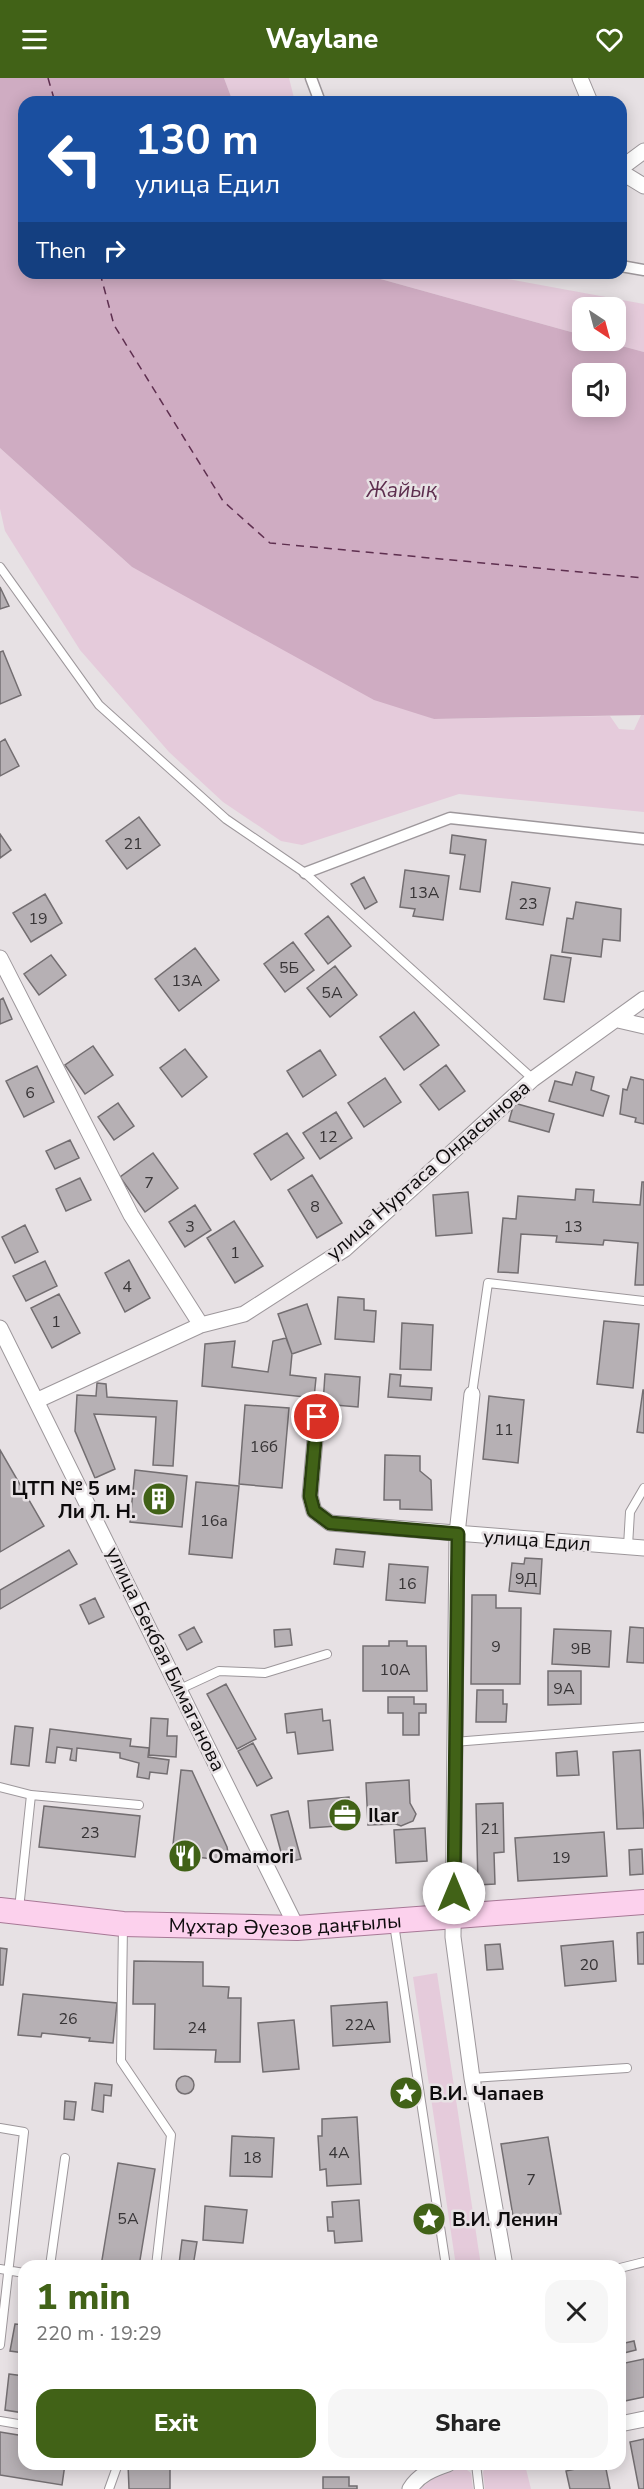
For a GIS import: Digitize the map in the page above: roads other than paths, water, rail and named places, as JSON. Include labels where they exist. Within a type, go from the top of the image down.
[{"type":"main road","name":"Мұхтар Әуезов даңғылы","points":[[9,1912],[123,1924],[297,1928],[644,1902]]},
{"type":"street","points":[[311,78],[318,96]]},
{"type":"street","points":[[580,78],[588,96]]},
{"type":"street","points":[[627,165],[644,151]]},
{"type":"street","points":[[627,174],[644,186]]},
{"type":"street","points":[[627,267],[644,270]]},
{"type":"street","points":[[304,873],[450,818],[644,839]]},
{"type":"street","points":[[0,958],[131,1215],[201,1325]]},
{"type":"street","name":"улица Нуртаса Ондасынова","points":[[38,1400],[201,1325],[244,1314],[345,1249],[532,1079],[618,1020],[644,999]]},
{"type":"street","points":[[618,1020],[644,1026]]},
{"type":"street","name":"улица Бекбая Бимаганова","points":[[0,1328],[38,1400],[297,1928]]},
{"type":"street","points":[[472,1394],[458,1534],[453,1937],[472,2078],[504,2260]]},
{"type":"street","name":"улица Едил","points":[[317,1417],[310,1496],[314,1511],[330,1523],[644,1548]]},
{"type":"street","points":[[626,2423],[644,2419]]},
{"type":"street","points":[[410,2489],[414,2481],[431,2470]]},
{"type":"lane","points":[[0,567],[99,705],[226,819],[304,873],[532,1079]]},
{"type":"lane","points":[[472,1394],[488,1283],[644,1301]]},
{"type":"lane","points":[[628,1546],[630,1512],[644,1488]]},
{"type":"lane","points":[[180,1689],[219,1671],[265,1673],[327,1654]]},
{"type":"lane","points":[[454,1742],[644,1727]]},
{"type":"lane","points":[[0,1787],[32,1795],[139,1805]]},
{"type":"lane","points":[[9,1912],[32,1795]]},
{"type":"lane","points":[[393,1920],[445,2260]]},
{"type":"lane","points":[[123,1924],[121,2061],[171,2135],[157,2260]]},
{"type":"lane","points":[[472,2078],[627,2068]]},
{"type":"lane","points":[[0,2128],[24,2132],[4,2270],[0,2345]]},
{"type":"lane","points":[[51,2260],[65,2158]]},
{"type":"lane","points":[[626,2266],[644,2262]]},
{"type":"lane","points":[[0,2421],[18,2424]]},
{"type":"lane","points":[[109,2489],[116,2470]]},
{"type":"lane","points":[[477,2470],[479,2489]]},
{"type":"water","name":"Жайық","points":[[0,78],[224,78],[231,96],[18,96],[18,279],[381,279],[572,332],[572,351],[626,351],[626,347],[644,352],[644,715],[434,719],[374,700],[132,567],[0,448]]},
{"type":"place","name":"ЦТП № 5 им. Ли Л. Н.","points":[[159,1499]]},
{"type":"place","name":"Ilar","points":[[345,1815]]},
{"type":"place","name":"Omamori","points":[[185,1856]]},
{"type":"place","name":"В.И. Чапаев","points":[[406,2093]]},
{"type":"place","name":"В.И. Ленин","points":[[429,2219]]}]
